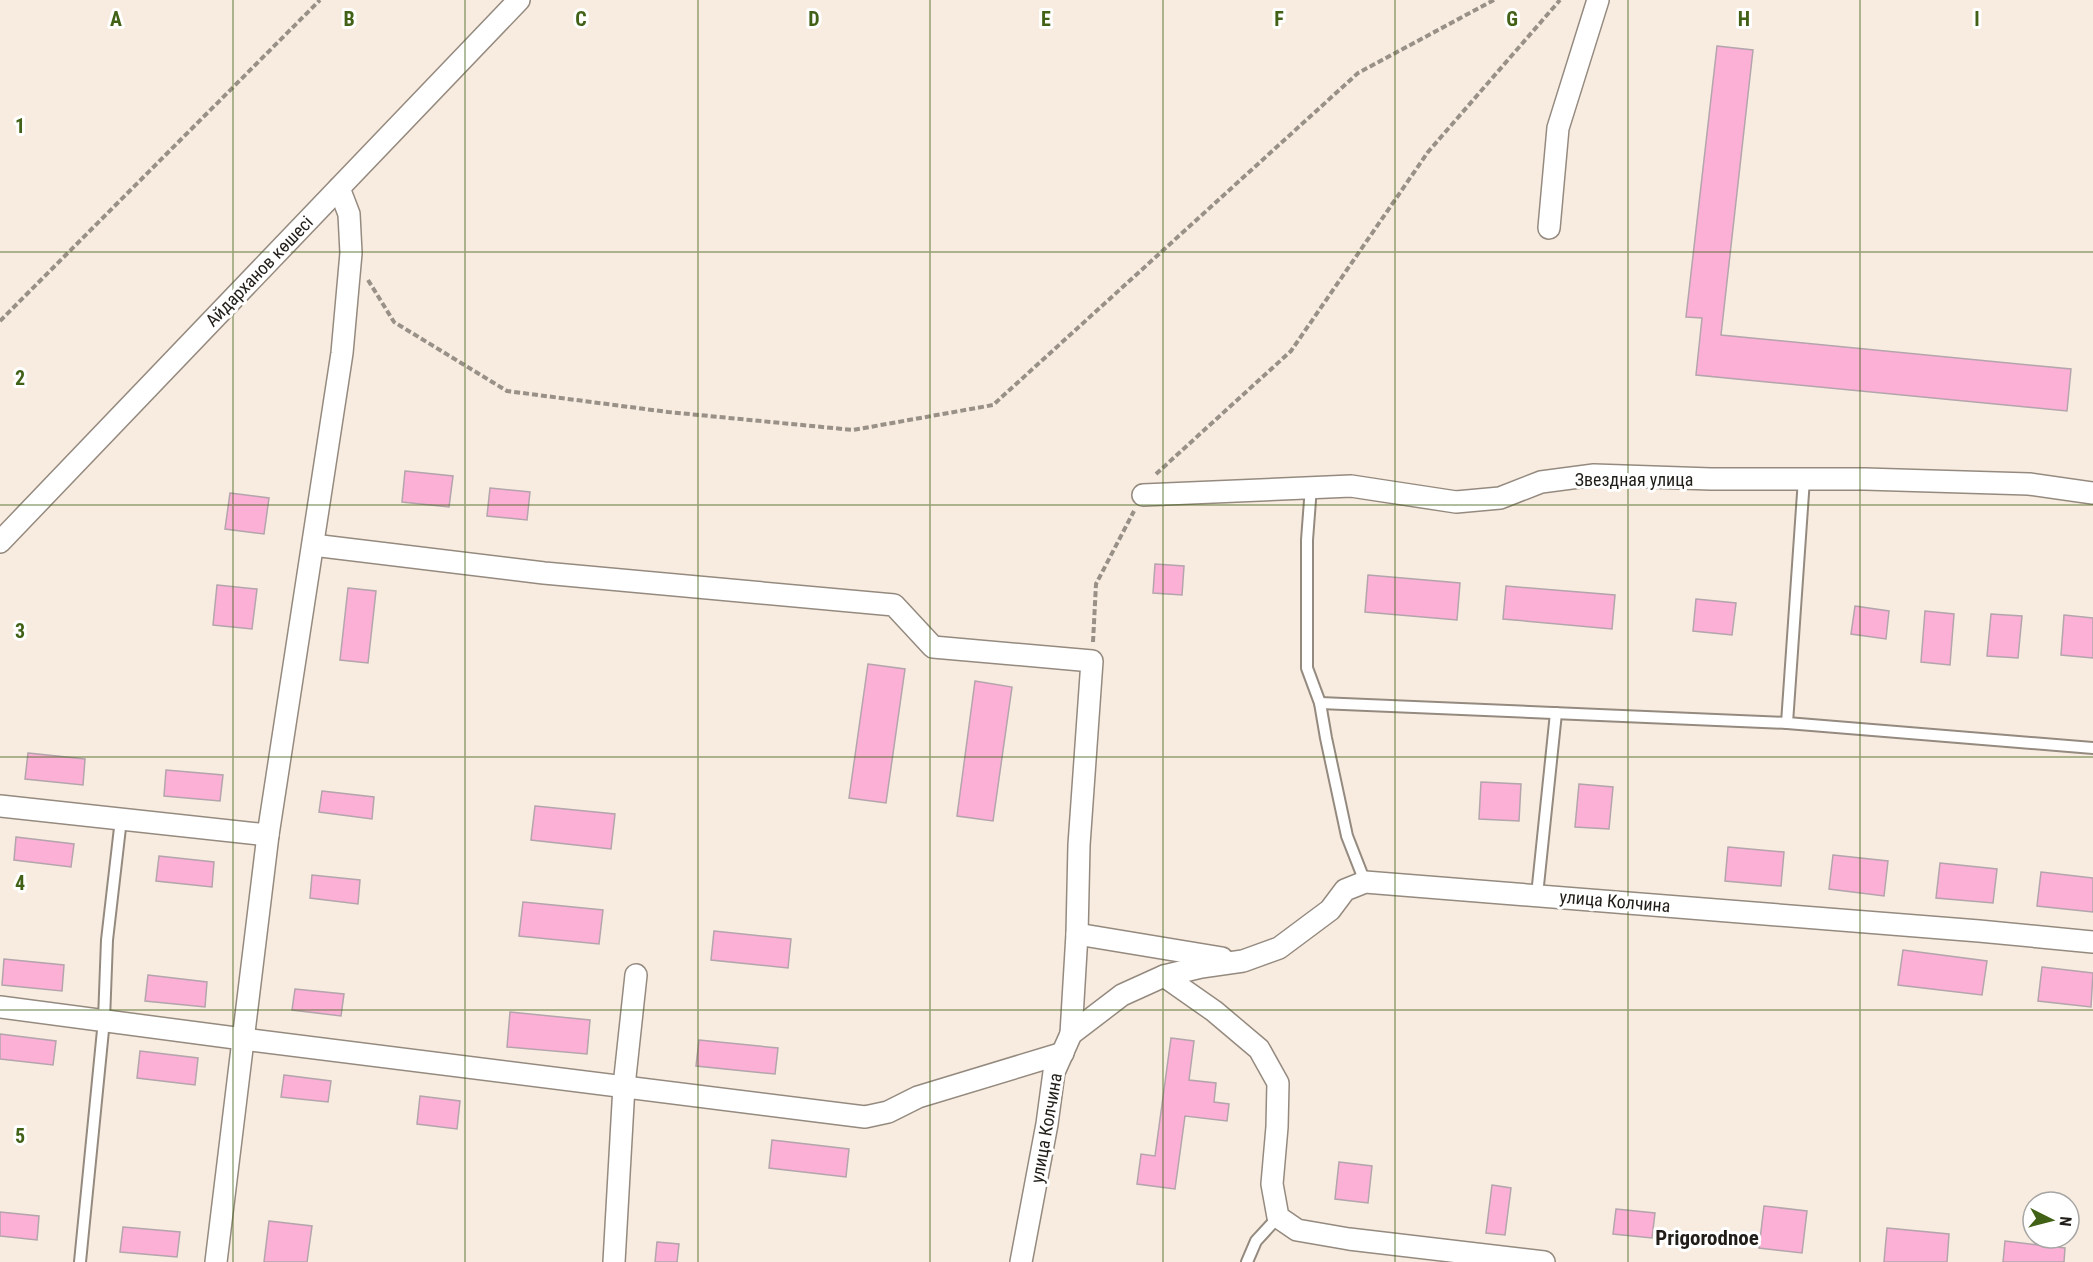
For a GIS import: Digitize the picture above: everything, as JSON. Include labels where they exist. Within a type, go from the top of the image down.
[{"type":"street","name":"Айдарханов көшесі","points":[[0,542],[519,0]]},
{"type":"street","points":[[1549,228],[1558,128],[1598,0]]},
{"type":"street","points":[[216,1262],[268,835],[342,352],[351,253],[349,214],[339,188]]},
{"type":"street","name":"Звездная улица","points":[[1143,495],[1351,486],[1456,502],[1500,498],[1541,482],[1594,475],[1865,478],[2029,484],[2093,493]]},
{"type":"street","points":[[313,545],[544,573],[894,605],[933,647],[1092,661]]},
{"type":"street","name":"улица Колчина","points":[[1021,1262],[1047,1124],[1054,1072],[1067,1043],[1077,934],[1079,845],[1092,661]]},
{"type":"street","points":[[0,806],[268,835]]},
{"type":"street","points":[[0,1007],[865,1117],[888,1112],[918,1097],[1067,1043],[1122,995],[1164,976],[1201,967],[1243,961],[1280,948],[1330,910],[1345,890],[1365,882]]},
{"type":"street","name":"улица Колчина","points":[[1365,882],[2093,942]]},
{"type":"street","points":[[1077,934],[1243,961]]},
{"type":"street","points":[[614,1262],[624,1086],[636,975]]},
{"type":"street","points":[[1164,976],[1214,1011],[1259,1049],[1278,1083],[1272,1184],[1278,1217],[1298,1230],[1349,1239],[1544,1262]]},
{"type":"lane","points":[[1787,723],[1804,479]]},
{"type":"lane","points":[[1311,487],[1307,540],[1307,668],[1320,703],[1347,836],[1365,882]]},
{"type":"lane","points":[[1320,703],[1787,723],[2093,748]]},
{"type":"lane","points":[[1537,895],[1556,713]]},
{"type":"lane","points":[[80,1262],[104,1020],[107,940],[122,819]]},
{"type":"lane","points":[[1247,1262],[1256,1240],[1278,1217]]},
{"type":"path","points":[[0,321],[320,0]]},
{"type":"path","points":[[351,253],[394,322],[507,391],[668,412],[853,430],[993,405],[1358,73],[1494,0]]},
{"type":"path","points":[[1092,661],[1096,584],[1151,478],[1291,351],[1428,152],[1560,0]]},
{"type":"building","points":[[1717,46],[1753,50],[1721,335],[2071,369],[2067,411],[1696,375],[1702,318],[1686,317]]},
{"type":"building","points":[[405,471],[453,476],[449,507],[402,502]]},
{"type":"building","points":[[490,488],[530,492],[527,520],[487,516]]},
{"type":"building","points":[[230,493],[269,498],[264,534],[225,529]]},
{"type":"building","points":[[1155,564],[1184,566],[1182,595],[1153,593]]},
{"type":"building","points":[[1368,575],[1460,583],[1457,620],[1365,612]]},
{"type":"building","points":[[217,585],[257,589],[252,629],[213,625]]},
{"type":"building","points":[[1506,586],[1615,595],[1612,629],[1503,619]]},
{"type":"building","points":[[348,588],[376,591],[368,663],[340,660]]},
{"type":"building","points":[[1696,599],[1736,603],[1732,635],[1693,631]]},
{"type":"building","points":[[1855,606],[1889,611],[1886,639],[1851,634]]},
{"type":"building","points":[[1925,611],[1954,614],[1950,665],[1921,662]]},
{"type":"building","points":[[1991,614],[2022,616],[2018,658],[1987,656]]},
{"type":"building","points":[[2064,615],[2093,618],[2093,658],[2061,655]]},
{"type":"building","points":[[868,664],[905,669],[886,803],[849,798]]},
{"type":"building","points":[[975,681],[1012,687],[993,821],[957,816]]},
{"type":"building","points":[[28,753],[85,759],[83,785],[25,779]]},
{"type":"building","points":[[166,770],[223,775],[220,801],[164,796]]},
{"type":"building","points":[[1481,782],[1521,784],[1519,821],[1479,819]]},
{"type":"building","points":[[1579,784],[1613,787],[1609,829],[1575,827]]},
{"type":"building","points":[[322,791],[374,797],[372,819],[319,812]]},
{"type":"building","points":[[535,806],[615,814],[611,849],[531,840]]},
{"type":"building","points":[[16,837],[74,844],[71,867],[14,860]]},
{"type":"building","points":[[1728,847],[1784,852],[1781,886],[1725,881]]},
{"type":"building","points":[[1833,855],[1888,861],[1884,896],[1829,889]]},
{"type":"building","points":[[159,856],[214,862],[212,887],[156,881]]},
{"type":"building","points":[[1940,863],[1997,869],[1993,903],[1936,898]]},
{"type":"building","points":[[2041,872],[2093,878],[2093,912],[2037,906]]},
{"type":"building","points":[[312,875],[360,880],[358,904],[310,898]]},
{"type":"building","points":[[523,902],[603,910],[599,944],[519,936]]},
{"type":"building","points":[[714,931],[791,939],[788,968],[711,960]]},
{"type":"building","points":[[1903,950],[1987,961],[1982,995],[1898,985]]},
{"type":"building","points":[[4,959],[64,965],[62,991],[2,985]]},
{"type":"building","points":[[2042,967],[2093,973],[2091,1007],[2038,1001]]},
{"type":"building","points":[[148,975],[207,982],[205,1007],[145,1001]]},
{"type":"building","points":[[295,989],[344,994],[341,1016],[292,1010]]},
{"type":"building","points":[[510,1012],[590,1020],[587,1054],[507,1047]]},
{"type":"building","points":[[0,1034],[56,1041],[53,1065],[0,1059]]},
{"type":"building","points":[[1171,1038],[1194,1041],[1189,1080],[1216,1083],[1214,1102],[1229,1104],[1227,1121],[1185,1116],[1175,1189],[1137,1184],[1141,1154],[1155,1156]]},
{"type":"building","points":[[699,1040],[778,1048],[775,1074],[696,1066]]},
{"type":"building","points":[[140,1051],[198,1058],[195,1085],[137,1078]]},
{"type":"building","points":[[284,1075],[331,1081],[328,1102],[281,1097]]},
{"type":"building","points":[[420,1096],[460,1101],[457,1129],[417,1124]]},
{"type":"building","points":[[772,1140],[849,1149],[846,1177],[769,1168]]},
{"type":"building","points":[[1339,1162],[1372,1166],[1368,1203],[1335,1199]]},
{"type":"building","points":[[1492,1185],[1511,1188],[1505,1235],[1486,1233]]},
{"type":"building","points":[[1764,1206],[1807,1211],[1802,1253],[1759,1248]]},
{"type":"building","points":[[1616,1209],[1655,1213],[1652,1238],[1613,1234]]},
{"type":"building","points":[[0,1212],[39,1216],[37,1240],[0,1236]]},
{"type":"building","points":[[269,1221],[312,1226],[307,1262],[264,1262]]},
{"type":"building","points":[[123,1227],[180,1232],[177,1257],[120,1252]]},
{"type":"building","points":[[1887,1228],[1949,1234],[1947,1262],[1884,1262]]},
{"type":"building","points":[[2005,1241],[2021,1243],[2021,1250],[2065,1250],[2064,1262],[2003,1262]]},
{"type":"building","points":[[657,1242],[679,1244],[677,1262],[655,1262]]},
{"type":"district","name":"Prigorodnoe","points":[[1707,1238]]}]
